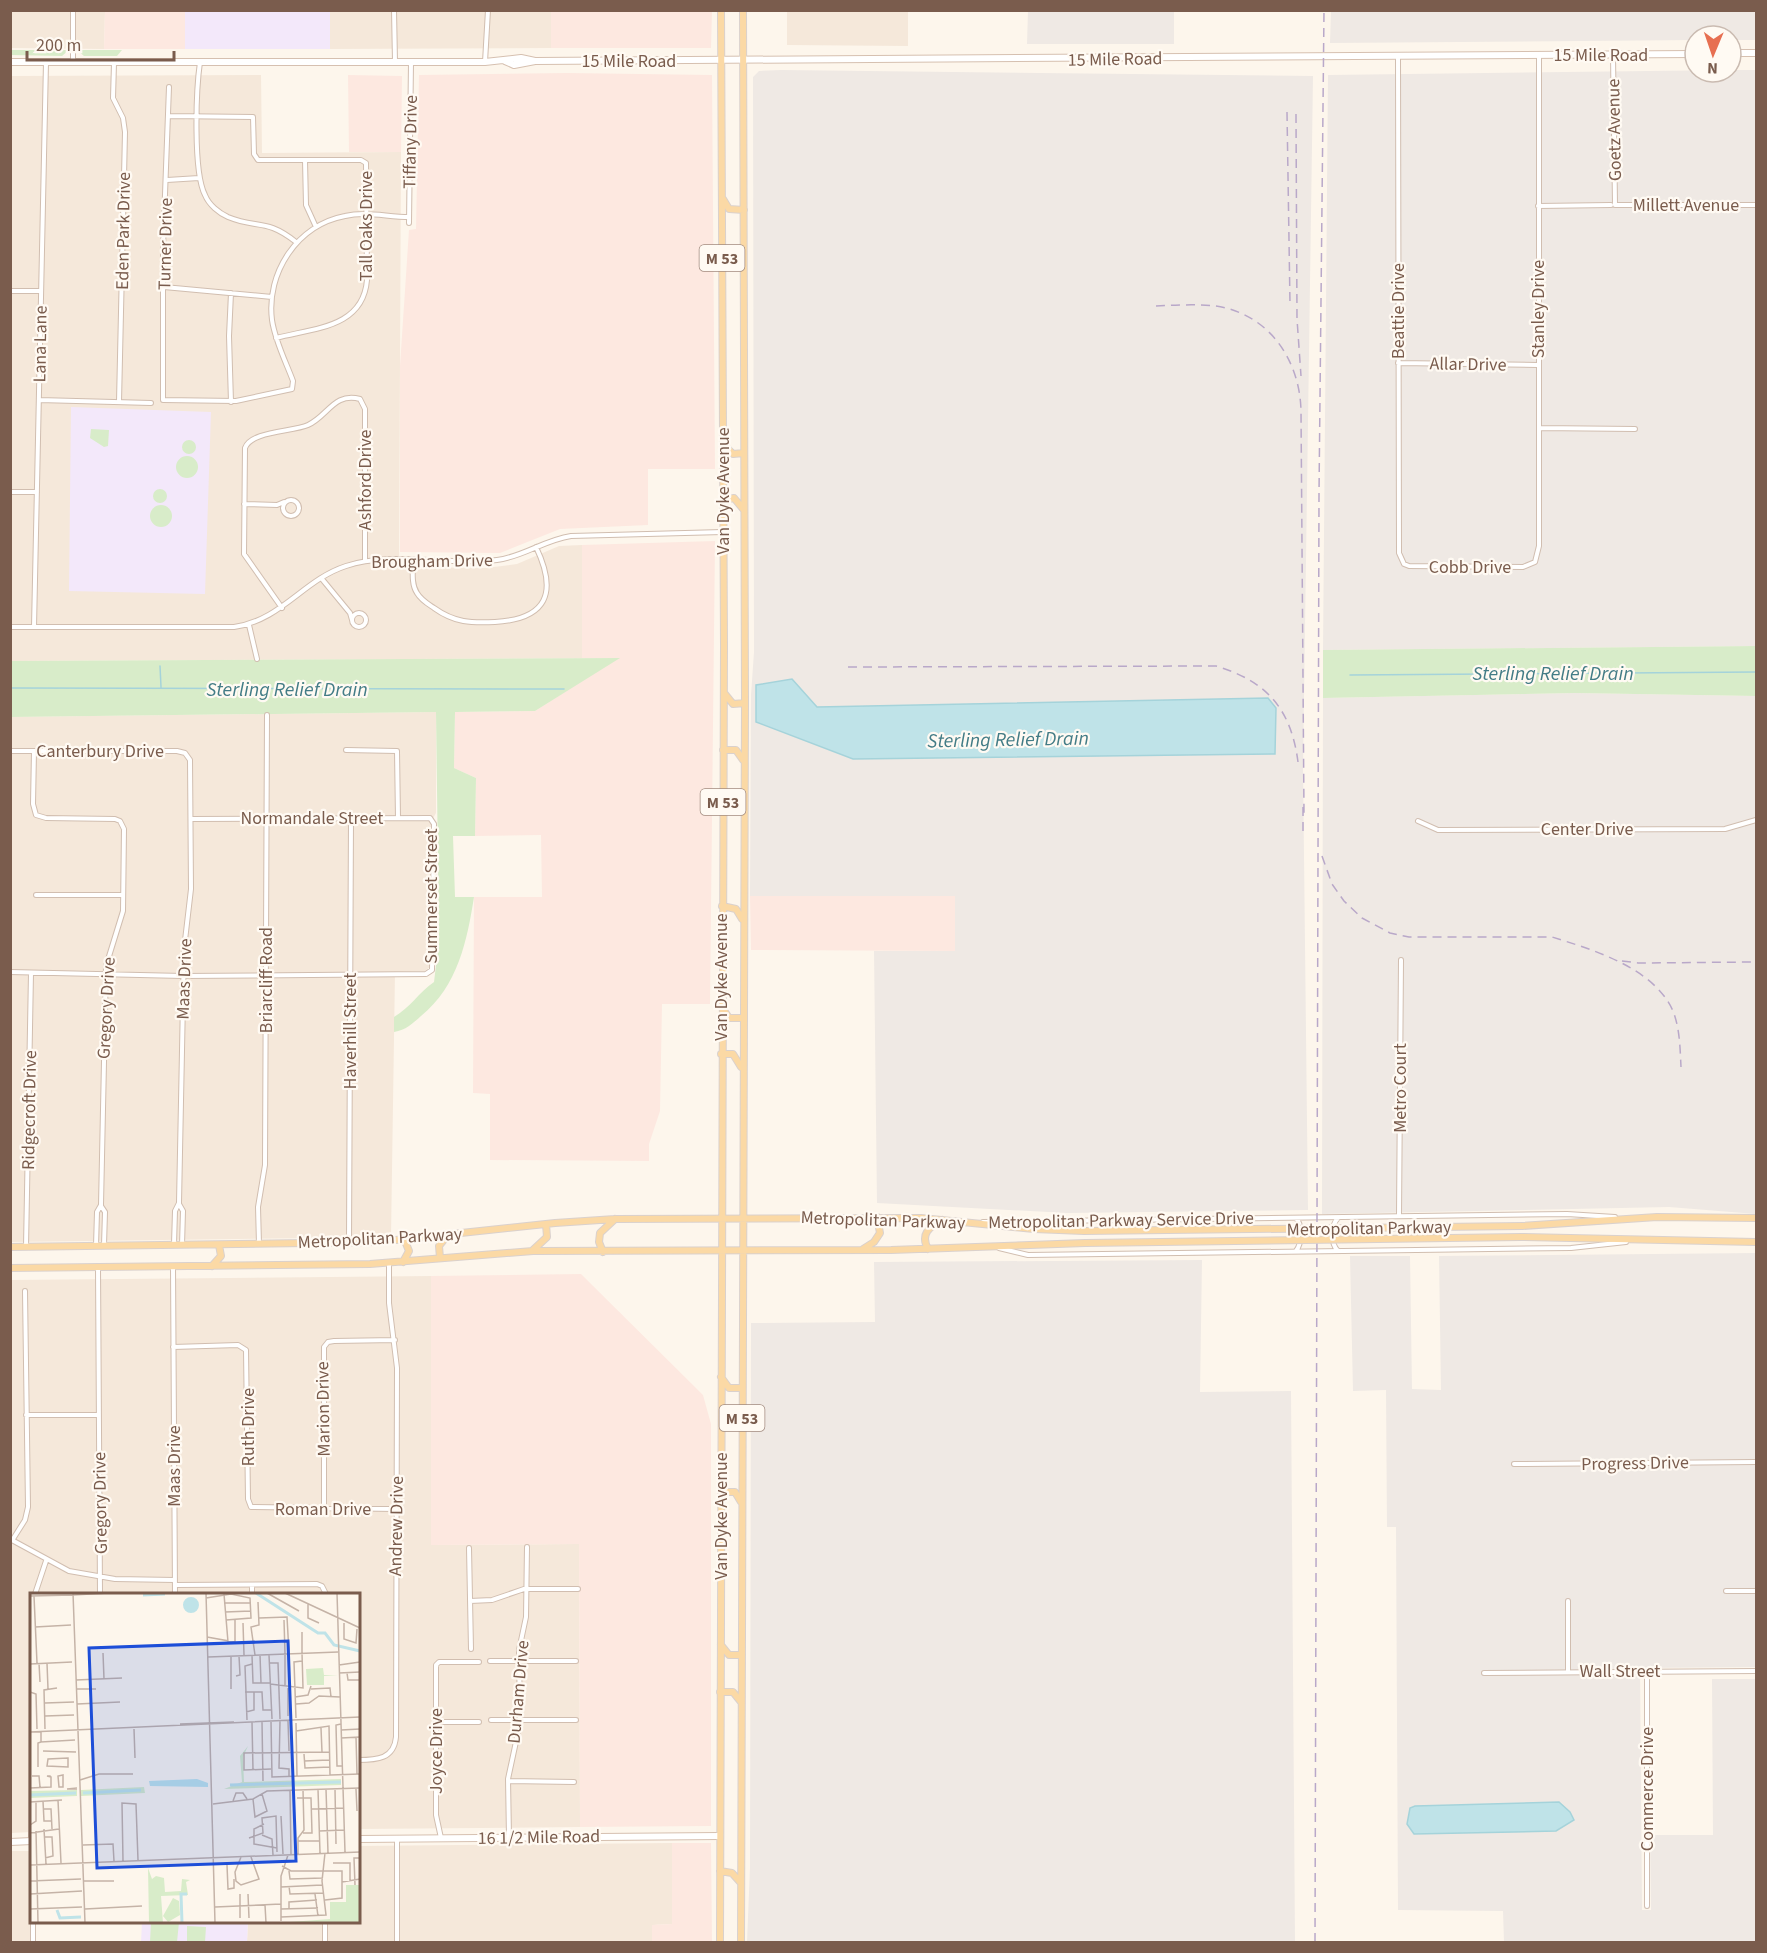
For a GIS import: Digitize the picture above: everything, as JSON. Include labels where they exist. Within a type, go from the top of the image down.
[{"type":"main road","name":"Van Dyke Avenue","points":[[720,1942],[723,750],[721,10]]},
{"type":"main road","name":"Van Dyke Avenue","points":[[741,1942],[742,1018],[745,703],[742,10]]},
{"type":"main road","name":"15 Mile Road","points":[[10,62],[505,61],[514,65],[535,61],[742,62],[1683,54]]},
{"type":"main road","points":[[722,198],[729,209],[744,210]]},
{"type":"main road","points":[[722,249],[736,249],[744,259]]},
{"type":"main road","points":[[723,443],[733,454],[744,453]]},
{"type":"main road","points":[[723,500],[734,498],[744,510]]},
{"type":"main road","points":[[723,691],[733,704],[745,703]]},
{"type":"main road","points":[[723,750],[736,750],[744,763]]},
{"type":"main road","points":[[722,906],[736,909],[743,922]]},
{"type":"main road","points":[[721,1005],[729,1018],[742,1018]]},
{"type":"main road","points":[[721,1054],[734,1053],[742,1071]]},
{"type":"main road","points":[[863,1250],[878,1237],[880,1228],[877,1217]]},
{"type":"main road","name":"Metropolitan Parkway","points":[[10,1247],[405,1241],[546,1224],[615,1219],[877,1217],[1084,1231],[1522,1226],[1633,1218],[1756,1218]]},
{"type":"main road","points":[[603,1252],[598,1242],[600,1233],[615,1219]]},
{"type":"main road","points":[[928,1249],[925,1240],[926,1232],[942,1220]]},
{"type":"main road","points":[[533,1251],[545,1241],[548,1233],[546,1224]]},
{"type":"main road","points":[[440,1258],[439,1246],[447,1236]]},
{"type":"main road","name":"Metropolitan Parkway","points":[[10,1268],[389,1264],[533,1251],[863,1250],[1084,1243],[1521,1237],[1756,1241]]},
{"type":"main road","points":[[402,1262],[409,1251],[405,1241]]},
{"type":"main road","points":[[212,1266],[221,1256],[219,1245]]},
{"type":"main road","points":[[721,1377],[729,1388],[742,1388]]},
{"type":"main road","points":[[721,1492],[735,1492],[742,1505]]},
{"type":"main road","points":[[720,1645],[729,1655],[742,1655]]},
{"type":"main road","points":[[720,1692],[733,1692],[742,1702]]},
{"type":"main road","name":"16 1/2 Mile Road","points":[[360,1839],[720,1836]]},
{"type":"main road","points":[[10,1842],[30,1841]]},
{"type":"main road","points":[[720,1871],[732,1873],[741,1883]]},
{"type":"street","points":[[73,10],[73,62]]},
{"type":"street","points":[[394,10],[395,62]]},
{"type":"street","points":[[485,62],[488,10]]},
{"type":"street","name":"Stanley Drive","points":[[1535,562],[1539,546],[1539,55]]},
{"type":"street","name":"Goetz Avenue","points":[[1613,55],[1613,205]]},
{"type":"street","name":"Beattie Drive","points":[[1398,56],[1398,548],[1404,564]]},
{"type":"street","name":"Lana Lane","points":[[34,627],[46,62]]},
{"type":"street","name":"Eden Park Drive","points":[[114,62],[113,98],[123,118],[125,132],[119,402]]},
{"type":"street","points":[[200,62],[199,178],[206,198],[223,214],[233,219],[268,225],[296,242]]},
{"type":"street","name":"Tiffany Drive","points":[[409,223],[411,62]]},
{"type":"street","name":"Turner Drive","points":[[169,87],[163,400],[231,402]]},
{"type":"street","points":[[168,116],[253,117],[256,159],[305,160],[306,205],[316,227]]},
{"type":"street","name":"Tall Oaks Drive","points":[[276,338],[338,323],[354,313],[366,292],[365,162],[305,160]]},
{"type":"street","points":[[167,180],[199,178]]},
{"type":"street","name":"Millett Avenue","points":[[1538,206],[1756,205]]},
{"type":"street","points":[[231,293],[229,336],[231,402],[284,393],[294,387],[276,338],[272,319],[272,297],[282,264],[296,242],[316,227],[343,216],[367,214],[409,217]]},
{"type":"street","points":[[164,287],[272,297]]},
{"type":"street","points":[[10,291],[41,291]]},
{"type":"street","name":"Allar Drive","points":[[1398,363],[1538,364]]},
{"type":"street","name":"Ashford Drive","points":[[243,504],[245,448],[249,441],[307,425],[340,400],[360,399],[366,414],[365,561]]},
{"type":"street","points":[[39,400],[152,403]]},
{"type":"street","points":[[1539,428],[1635,429]]},
{"type":"street","points":[[10,492],[37,492]]},
{"type":"street","points":[[277,505],[283,508],[289,516],[294,516],[298,511],[296,501],[289,500],[277,505],[243,504],[244,554],[283,608]]},
{"type":"street","points":[[283,508],[285,502]]},
{"type":"street","name":"Brougham Drive","points":[[10,627],[228,627],[249,625],[283,608],[322,579],[343,567],[365,561],[501,560],[554,539],[582,535],[723,532]]},
{"type":"street","points":[[413,561],[413,580],[417,593],[446,616],[465,623],[514,621],[534,613],[545,594],[545,572],[536,547]]},
{"type":"street","name":"Cobb Drive","points":[[1404,564],[1413,567],[1523,567],[1535,562]]},
{"type":"street","points":[[322,579],[350,613],[357,627],[365,623],[365,617],[357,613],[350,613]]},
{"type":"street","points":[[352,621],[357,613]]},
{"type":"street","points":[[249,625],[257,658]]},
{"type":"street","name":"Briarcliff Road","points":[[259,1244],[258,1207],[265,1165],[267,714]]},
{"type":"street","points":[[346,750],[397,751],[398,818]]},
{"type":"street","name":"Canterbury Drive","points":[[10,751],[177,751],[188,755]]},
{"type":"street","name":"Gregory Drive","points":[[34,751],[33,804],[36,815],[46,818],[115,819],[122,823],[122,919],[109,951],[105,974],[101,1205],[97,1212],[96,1246]]},
{"type":"street","name":"Maas Drive","points":[[174,1245],[175,1211],[179,1203],[184,942],[190,902],[191,762],[188,755]]},
{"type":"street","name":"Haverhill Street","points":[[349,1243],[351,818]]},
{"type":"street","name":"Normandale Street","points":[[191,819],[432,819]]},
{"type":"street","name":"Summerset Street","points":[[351,975],[431,972],[432,819]]},
{"type":"street","name":"Center Drive","points":[[1418,821],[1438,830],[1602,830],[1725,829],[1756,820]]},
{"type":"street","points":[[36,895],[123,895]]},
{"type":"street","name":"Metro Court","points":[[1399,1216],[1401,960]]},
{"type":"street","points":[[10,972],[183,976],[351,975]]},
{"type":"street","name":"Ridgecroft Drive","points":[[26,1247],[32,973]]},
{"type":"street","name":"Maas Drive","points":[[179,1203],[183,1211],[182,1245]]},
{"type":"street","name":"Gregory Drive","points":[[101,1205],[105,1212],[104,1246]]},
{"type":"street","name":"Metropolitan Parkway Service Drive","points":[[968,1222],[1567,1214],[1633,1218]]},
{"type":"street","points":[[1338,1217],[1333,1224],[1333,1243],[1338,1251]]},
{"type":"street","points":[[1295,1252],[1300,1244],[1300,1225],[1296,1218]]},
{"type":"street","name":"Metropolitan Parkway Service Drive","points":[[992,1247],[1028,1255],[1589,1247],[1639,1240]]},
{"type":"street","name":"Andrew Drive","points":[[360,1760],[383,1758],[390,1753],[395,1743],[395,1340],[390,1309],[389,1264]]},
{"type":"street","name":"Maas Drive","points":[[172,1266],[175,1593]]},
{"type":"street","name":"Gregory Drive","points":[[98,1267],[100,1593]]},
{"type":"street","points":[[25,1291],[28,1507],[25,1520],[12,1539],[46,1561],[69,1571],[100,1578],[252,1586],[322,1586],[326,1593]]},
{"type":"street","name":"Marion Drive","points":[[324,1509],[324,1347],[328,1342],[334,1341],[395,1340]]},
{"type":"street","name":"Ruth Drive","points":[[173,1347],[238,1345],[245,1347],[248,1358],[248,1499],[251,1507]]},
{"type":"street","points":[[26,1415],[99,1415]]},
{"type":"street","name":"Progress Drive","points":[[1514,1464],[1756,1462]]},
{"type":"street","name":"Roman Drive","points":[[251,1507],[396,1509]]},
{"type":"street","name":"Durham Drive","points":[[509,1837],[508,1781],[520,1719],[519,1661],[520,1641],[526,1617],[526,1547]]},
{"type":"street","points":[[469,1548],[471,1649]]},
{"type":"street","points":[[35,1593],[46,1561]]},
{"type":"street","points":[[252,1586],[252,1593]]},
{"type":"street","points":[[470,1601],[492,1600],[526,1589],[578,1589]]},
{"type":"street","points":[[1725,1591],[1756,1591]]},
{"type":"street","points":[[1568,1601],[1568,1671]]},
{"type":"street","points":[[490,1661],[576,1660]]},
{"type":"street","name":"Joyce Drive","points":[[441,1838],[436,1815],[437,1663],[479,1662]]},
{"type":"street","name":"Commerce Drive","points":[[1647,1671],[1647,1906]]},
{"type":"street","name":"Wall Street","points":[[1484,1673],[1756,1671]]},
{"type":"street","points":[[491,1719],[576,1720]]},
{"type":"street","points":[[436,1722],[479,1722]]},
{"type":"street","points":[[508,1781],[574,1782]]},
{"type":"street","points":[[397,1838],[397,1942]]},
{"type":"street","points":[[33,1923],[33,1942]]},
{"type":"street","points":[[325,1923],[325,1942]]},
{"type":"shaded area","points":[[11,11],[105,11],[104,49],[11,48]]},
{"type":"shaded area","points":[[105,11],[185,11],[185,49],[104,49]]},
{"type":"shaded area","points":[[185,11],[330,11],[330,49],[185,49]]},
{"type":"shaded area","points":[[330,11],[551,11],[551,48],[330,49]]},
{"type":"shaded area","points":[[551,11],[712,11],[711,48],[551,48]]},
{"type":"shaded area","points":[[787,11],[908,11],[908,46],[787,45]]},
{"type":"shaded area","points":[[1028,11],[1174,11],[1174,44],[1027,44]]},
{"type":"shaded area","points":[[1331,11],[1756,11],[1756,40],[1743,40],[1743,24],[1683,24],[1683,40],[1330,43]]},
{"type":"shaded area","points":[[1743,70],[1756,70],[1756,646],[1323,650],[1328,75],[1683,71],[1683,84],[1743,84]]},
{"type":"shaded area","points":[[759,71],[1313,76],[1303,767],[1308,1210],[1067,1213],[877,1203],[874,951],[955,951],[955,896],[750,896],[751,695],[754,652],[753,77]]},
{"type":"shaded area","points":[[567,73],[712,75],[715,469],[648,469],[648,525],[560,529],[500,553],[400,552],[400,366],[409,230],[416,229],[419,75]]},
{"type":"shaded area","points":[[261,75],[262,153],[401,152],[399,567],[486,568],[517,564],[559,546],[582,545],[582,658],[11,661],[11,76]]},
{"type":"shaded area","points":[[348,75],[402,76],[401,152],[349,152]]},
{"type":"shaded area","points":[[71,407],[211,412],[205,594],[69,591]]},
{"type":"shaded area","points":[[715,541],[710,1004],[662,1004],[660,1111],[649,1144],[649,1161],[490,1160],[490,1094],[473,1093],[474,897],[542,897],[541,835],[475,836],[476,778],[454,768],[455,712],[535,711],[618,658],[582,658],[582,545]]},
{"type":"shaded area","points":[[1575,693],[1756,696],[1756,1214],[1669,1207],[1322,1214],[1323,698]]},
{"type":"shaded area","points":[[436,712],[436,813],[431,822],[430,967],[425,971],[395,972],[391,1237],[11,1242],[10,717]]},
{"type":"shaded area","points":[[750,896],[955,896],[955,951],[751,950]]},
{"type":"shaded area","points":[[1756,1253],[1756,1667],[1640,1668],[1642,1910],[1651,1910],[1650,1835],[1713,1835],[1712,1679],[1756,1679],[1756,1942],[1504,1942],[1503,1911],[1398,1910],[1396,1527],[1387,1527],[1386,1390],[1353,1391],[1350,1256],[1410,1256],[1412,1389],[1441,1390],[1439,1256]]},
{"type":"shaded area","points":[[1202,1260],[1200,1392],[1291,1391],[1295,1942],[747,1942],[750,1868],[751,1323],[875,1322],[874,1262]]},
{"type":"shaded area","points":[[581,1274],[703,1395],[711,1424],[711,1826],[580,1827],[579,1544],[431,1545],[431,1276]]},
{"type":"shaded area","points":[[431,1276],[432,1545],[579,1544],[580,1827],[360,1829],[360,1593],[30,1593],[30,1832],[11,1833],[10,1280]]},
{"type":"shaded area","points":[[672,1843],[672,1924],[652,1925],[652,1942],[247,1942],[248,1923],[360,1923],[360,1846]]},
{"type":"shaded area","points":[[672,1843],[711,1843],[712,1942],[652,1942],[652,1925],[672,1924]]},
{"type":"shaded area","points":[[10,1851],[30,1851],[30,1942],[11,1942]]},
{"type":"shaded area","points":[[142,1923],[248,1923],[247,1942],[141,1942]]},
{"type":"green space","points":[[11,50],[69,50],[62,56],[11,55]]},
{"type":"green space","points":[[77,50],[122,50],[117,56],[84,56]]},
{"type":"green space","points":[[91,429],[109,430],[108,446],[104,447],[90,438]]},
{"type":"green space","points":[[186,440],[192,440],[196,447],[192,454],[186,454],[182,450],[182,444]]},
{"type":"green space","points":[[183,456],[191,456],[198,463],[198,471],[191,478],[183,478],[176,471],[176,463]]},
{"type":"green space","points":[[157,489],[163,489],[167,496],[163,503],[157,503],[153,499],[153,493]]},
{"type":"green space","points":[[161,505],[169,508],[172,516],[169,524],[161,527],[153,524],[150,516],[153,508]]},
{"type":"green space","name":"Sterling Relief Drain","points":[[1756,646],[1756,696],[1575,693],[1323,698],[1323,650]]},
{"type":"green space","name":"Sterling Relief Drain","points":[[620,658],[535,711],[455,712],[454,768],[476,778],[475,836],[453,836],[455,897],[474,897],[471,914],[459,962],[444,991],[415,1022],[394,1032],[394,1017],[434,982],[439,941],[436,712],[11,717],[10,661]]},
{"type":"green space","points":[[151,1923],[179,1923],[177,1942],[150,1942]]},
{"type":"green space","points":[[187,1926],[206,1927],[205,1942],[187,1942]]},
{"type":"water","points":[[792,679],[817,707],[1268,698],[1276,708],[1275,754],[853,759],[756,722],[756,685]]},
{"type":"water","points":[[1559,1802],[1570,1812],[1574,1820],[1556,1831],[1414,1834],[1407,1824],[1410,1808],[1415,1806]]},
{"type":"waterway","points":[[160,666],[161,687]]},
{"type":"waterway","name":"Sterling Relief Drain","points":[[1350,675],[1756,672]]},
{"type":"waterway","name":"Sterling Relief Drain","points":[[10,688],[564,689]]},
{"type":"railway","points":[[1315,1942],[1319,494],[1324,10]]},
{"type":"railway","points":[[1287,112],[1290,304]]},
{"type":"railway","points":[[1296,114],[1297,319],[1301,376]]},
{"type":"railway","points":[[1156,306],[1216,306],[1252,319],[1278,342],[1295,374],[1301,411],[1304,814]]},
{"type":"railway","points":[[848,667],[1216,666],[1249,680],[1273,699],[1289,726],[1298,762]]},
{"type":"railway","points":[[1303,807],[1303,837]]},
{"type":"railway","points":[[1322,856],[1332,884],[1344,901],[1362,918],[1390,933],[1409,937],[1552,937],[1604,955],[1637,972],[1652,983],[1664,996],[1673,1011],[1678,1032],[1681,1067]]},
{"type":"railway","points":[[1622,961],[1638,963],[1756,962]]}]
